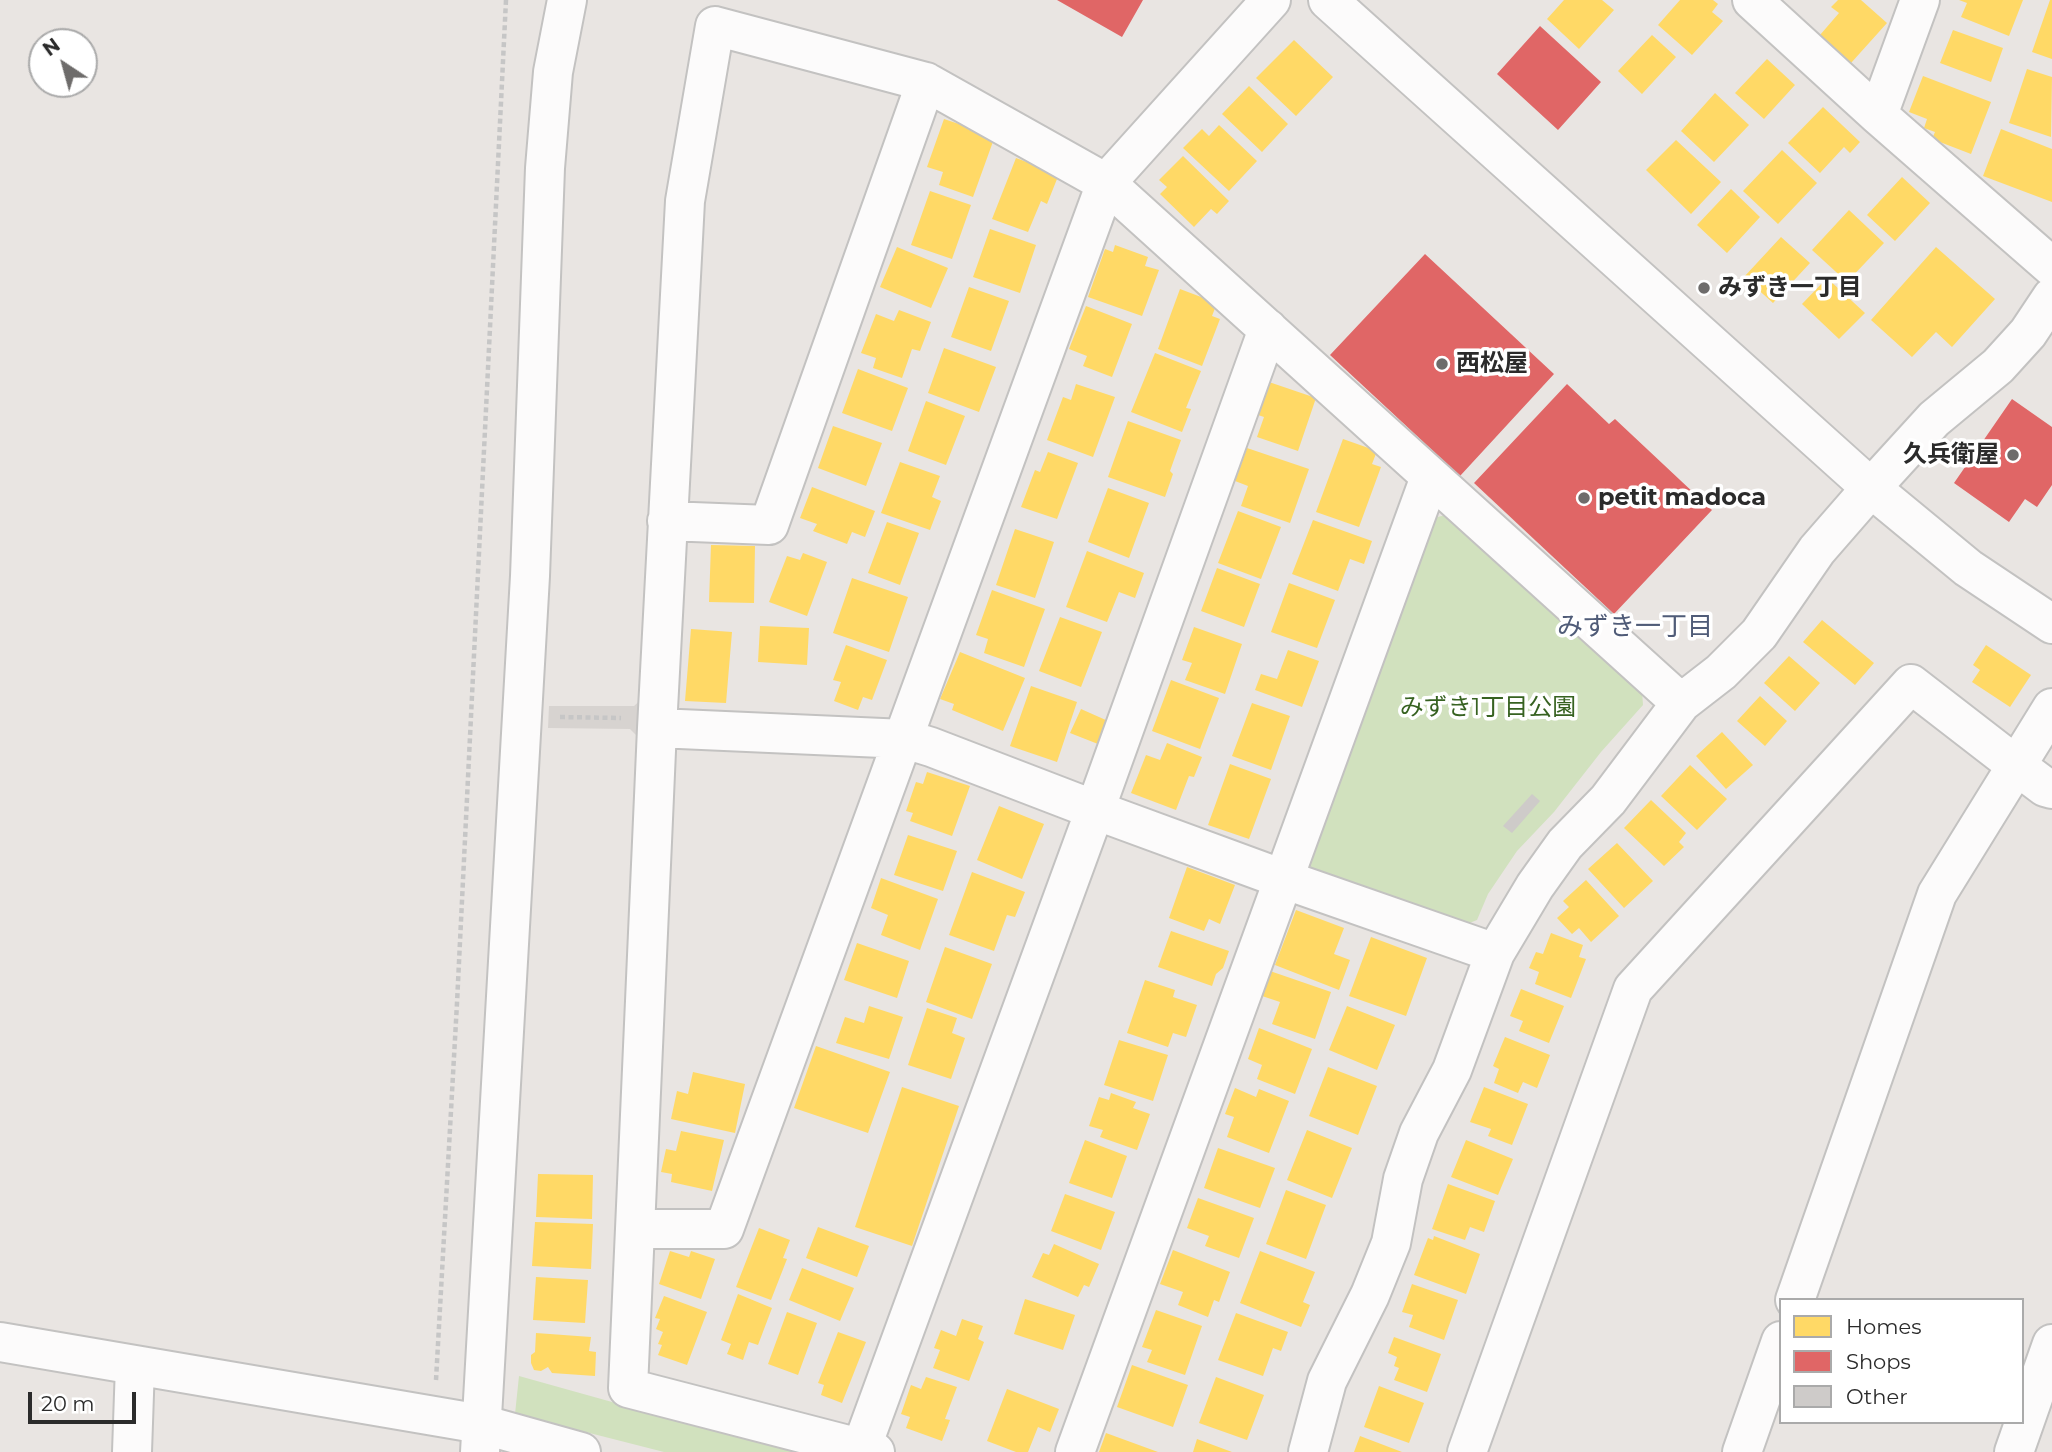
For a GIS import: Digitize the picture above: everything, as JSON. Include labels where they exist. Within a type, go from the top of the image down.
[{"type":"street","points":[[481,1438],[530,576],[545,168],[553,72],[567,0]]},
{"type":"street","points":[[635,1229],[724,1229],[1106,183],[1271,0]]},
{"type":"street","points":[[1328,0],[1871,488],[1968,568],[2052,624]]},
{"type":"street","points":[[1752,0],[1878,115],[2052,267]]},
{"type":"street","points":[[1878,115],[1920,0]]},
{"type":"street","points":[[1268,329],[1094,810],[868,1450],[628,1388],[657,724],[685,201],[715,26],[926,82],[1106,183],[1268,329],[1430,477],[1681,703]]},
{"type":"street","points":[[667,521],[769,525],[926,82]]},
{"type":"street","points":[[1308,1452],[1327,1381],[1370,1295],[1391,1243],[1403,1179],[1419,1133],[1452,1070],[1495,953],[1535,886],[1565,844],[1608,800],[1681,703],[1721,672],[1759,634],[1818,550],[1871,488],[1934,419],[1998,366],[2028,333],[2052,297]]},
{"type":"street","points":[[1075,1452],[1430,477]]},
{"type":"street","points":[[1467,1452],[1633,989],[1911,684],[2045,787],[2052,789]]},
{"type":"street","points":[[1796,1298],[1937,894],[2052,708]]},
{"type":"street","points":[[657,724],[905,739],[1283,879],[1495,953]]},
{"type":"street","points":[[0,1342],[434,1416],[481,1438],[581,1452]]},
{"type":"street","points":[[2024,1424],[2052,1344]]},
{"type":"street","points":[[1742,1452],[1779,1347]]},
{"type":"street","points":[[132,1452],[135,1365]]},
{"type":"street","points":[[2014,1452],[2024,1424]]},
{"type":"path","points":[[434,1416],[506,0]]},
{"type":"path","points":[[548,716],[657,724]]},
{"type":"green space","name":"みずき1丁目公園","points":[[1449,514],[1642,691],[1643,705],[1601,752],[1554,812],[1517,851],[1488,894],[1477,920],[1462,926],[1315,875],[1307,860],[1434,518]]},
{"type":"green space","points":[[519,1376],[814,1452],[664,1452],[515,1414]]},
{"type":"shaded area","points":[[644,697],[642,741],[630,729],[548,728],[549,706],[634,706]]},
{"type":"building: Homes","points":[[1564,0],[1602,0],[1614,10],[1579,49],[1547,19]]},
{"type":"building: Homes","points":[[1680,0],[1713,0],[1718,4],[1712,12],[1723,21],[1692,55],[1658,25]]},
{"type":"building: Homes","points":[[1838,0],[1861,0],[1887,23],[1851,63],[1820,35],[1839,13],[1831,7]]},
{"type":"building: Homes","points":[[1959,0],[2023,0],[2009,36],[1961,17],[1967,3]]},
{"type":"building: Homes","points":[[2052,0],[2052,59],[2032,52]]},
{"type":"building: Homes","points":[[1953,30],[2003,48],[1991,82],[1940,63]]},
{"type":"building: Homes","points":[[1652,35],[1676,57],[1642,94],[1618,71]]},
{"type":"building: Homes","points":[[1294,40],[1333,77],[1296,116],[1256,78]]},
{"type":"building: Homes","points":[[1767,59],[1795,85],[1764,119],[1735,93]]},
{"type":"building: Homes","points":[[2027,69],[2052,77],[2051,137],[2009,123]]},
{"type":"building: Homes","points":[[1923,76],[1991,102],[1971,154],[1932,139],[1935,132],[1924,128],[1927,119],[1909,112]]},
{"type":"building: Homes","points":[[1249,86],[1288,124],[1262,152],[1222,114]]},
{"type":"building: Homes","points":[[1715,93],[1749,125],[1714,162],[1681,131]]},
{"type":"building: Homes","points":[[1823,107],[1860,142],[1850,153],[1844,147],[1820,173],[1788,143]]},
{"type":"building: Homes","points":[[944,119],[995,136],[973,197],[939,185],[943,172],[927,167]]},
{"type":"building: Homes","points":[[1219,125],[1257,161],[1229,191],[1183,148],[1202,129],[1209,136]]},
{"type":"building: Homes","points":[[2001,129],[2052,149],[2052,202],[1983,176]]},
{"type":"building: Homes","points":[[1676,140],[1721,182],[1691,214],[1646,170]]},
{"type":"building: Homes","points":[[1782,150],[1817,183],[1778,224],[1743,191]]},
{"type":"building: Homes","points":[[1183,156],[1229,201],[1217,214],[1211,209],[1194,227],[1160,194],[1167,187],[1159,180]]},
{"type":"building: Homes","points":[[1016,158],[1059,174],[1047,204],[1041,201],[1028,232],[992,219]]},
{"type":"building: Homes","points":[[1902,177],[1930,203],[1895,241],[1867,215]]},
{"type":"building: Homes","points":[[1731,189],[1760,217],[1727,253],[1697,225]]},
{"type":"building: Homes","points":[[930,191],[971,205],[952,259],[911,245]]},
{"type":"building: Homes","points":[[1849,210],[1884,243],[1847,282],[1812,250]]},
{"type":"building: Homes","points":[[990,229],[1036,245],[1020,293],[973,277]]},
{"type":"building: Homes","points":[[1781,237],[1810,263],[1773,303],[1744,277]]},
{"type":"building: Homes","points":[[1115,245],[1148,257],[1145,266],[1159,270],[1142,316],[1088,297],[1105,249],[1113,252]]},
{"type":"building: Homes","points":[[897,247],[948,268],[931,308],[880,287]]},
{"type":"building: Homes","points":[[1936,247],[1995,299],[1952,347],[1936,332],[1912,357],[1871,320]]},
{"type":"building: Homes","points":[[1827,278],[1865,313],[1839,339],[1802,304]]},
{"type":"building: Homes","points":[[969,287],[1009,301],[991,351],[951,337]]},
{"type":"building: Homes","points":[[1180,289],[1217,303],[1212,316],[1220,319],[1202,366],[1158,349]]},
{"type":"building: Homes","points":[[1086,306],[1132,324],[1112,377],[1083,366],[1087,356],[1069,349]]},
{"type":"building: Homes","points":[[899,310],[931,322],[920,351],[912,349],[902,378],[873,368],[876,358],[861,353],[876,314],[894,321]]},
{"type":"building: Homes","points":[[944,348],[996,367],[979,412],[928,393]]},
{"type":"building: Homes","points":[[1155,353],[1201,371],[1186,408],[1191,409],[1182,432],[1131,412]]},
{"type":"building: Homes","points":[[858,369],[908,388],[892,431],[842,413]]},
{"type":"building: Homes","points":[[1269,382],[1316,398],[1298,451],[1257,437],[1264,417],[1258,415]]},
{"type":"building: Homes","points":[[1076,384],[1115,397],[1093,457],[1047,440],[1063,397],[1071,400]]},
{"type":"building: Homes","points":[[926,401],[965,416],[946,465],[908,451]]},
{"type":"building: Homes","points":[[1128,421],[1181,440],[1170,471],[1173,474],[1165,497],[1108,477]]},
{"type":"building: Homes","points":[[833,426],[882,443],[866,486],[818,468]]},
{"type":"building: Homes","points":[[1343,439],[1377,451],[1372,464],[1381,467],[1359,527],[1316,512]]},
{"type":"building: Homes","points":[[1247,448],[1309,469],[1290,523],[1241,506],[1248,486],[1235,481]]},
{"type":"building: Homes","points":[[1048,452],[1078,463],[1057,519],[1021,507],[1035,470],[1040,472]]},
{"type":"building: Homes","points":[[900,462],[940,476],[932,497],[941,501],[930,530],[881,513]]},
{"type":"building: Homes","points":[[812,487],[875,511],[865,537],[852,532],[847,544],[813,531],[817,524],[800,518]]},
{"type":"building: Homes","points":[[1108,488],[1149,503],[1129,558],[1088,542]]},
{"type":"building: Homes","points":[[1238,511],[1281,527],[1261,579],[1218,563]]},
{"type":"building: Homes","points":[[1313,520],[1372,541],[1364,564],[1350,559],[1338,591],[1292,574]]},
{"type":"building: Homes","points":[[887,522],[919,533],[900,585],[868,573]]},
{"type":"building: Homes","points":[[1015,529],[1054,542],[1035,598],[996,585]]},
{"type":"building: Homes","points":[[711,545],[755,546],[754,603],[709,602]]},
{"type":"building: Homes","points":[[1087,551],[1144,573],[1135,598],[1119,592],[1107,622],[1066,607]]},
{"type":"building: Homes","points":[[803,553],[827,562],[807,616],[769,602],[787,556],[800,560]]},
{"type":"building: Homes","points":[[1217,568],[1260,584],[1244,627],[1201,611]]},
{"type":"building: Homes","points":[[852,578],[908,597],[889,652],[833,633]]},
{"type":"building: Homes","points":[[1289,583],[1335,600],[1317,648],[1271,632]]},
{"type":"building: Homes","points":[[992,590],[1045,609],[1024,667],[984,653],[988,639],[976,635]]},
{"type":"building: Homes","points":[[1060,617],[1102,632],[1081,687],[1039,671]]},
{"type":"building: Homes","points":[[1822,620],[1874,663],[1855,685],[1803,642]]},
{"type":"building: Homes","points":[[760,626],[809,628],[807,665],[758,662]]},
{"type":"building: Homes","points":[[1194,627],[1242,644],[1225,694],[1185,680],[1192,663],[1182,660]]},
{"type":"building: Homes","points":[[691,629],[732,632],[726,703],[685,701]]},
{"type":"building: Homes","points":[[846,645],[887,660],[872,700],[863,697],[858,710],[834,701],[841,682],[833,680]]},
{"type":"building: Homes","points":[[1986,645],[2031,675],[2010,707],[1972,682],[1980,670],[1973,665]]},
{"type":"building: Homes","points":[[1288,650],[1319,661],[1302,707],[1255,690],[1261,674],[1277,679]]},
{"type":"building: Homes","points":[[960,652],[1025,678],[1003,731],[952,710],[954,704],[940,699]]},
{"type":"building: Homes","points":[[1789,656],[1820,683],[1795,711],[1764,683]]},
{"type":"building: Homes","points":[[1171,680],[1219,698],[1200,749],[1152,731]]},
{"type":"building: Homes","points":[[1031,686],[1077,702],[1057,762],[1010,746]]},
{"type":"building: Homes","points":[[1760,696],[1787,721],[1765,746],[1737,721]]},
{"type":"building: Homes","points":[[1252,703],[1290,716],[1271,770],[1232,756]]},
{"type":"building: Homes","points":[[1081,709],[1108,721],[1098,744],[1070,733]]},
{"type":"building: Homes","points":[[1722,732],[1753,765],[1726,789],[1696,756]]},
{"type":"building: Homes","points":[[1167,743],[1202,757],[1194,777],[1189,776],[1176,810],[1131,793],[1146,755],[1160,760]]},
{"type":"building: Homes","points":[[1230,764],[1271,779],[1249,839],[1208,825]]},
{"type":"building: Homes","points":[[1690,765],[1727,799],[1697,830],[1661,796]]},
{"type":"building: Homes","points":[[927,772],[970,786],[952,836],[910,821],[913,813],[906,811],[916,782],[923,784]]},
{"type":"building: Homes","points":[[1651,800],[1686,833],[1679,842],[1684,847],[1664,866],[1624,828]]},
{"type":"building: Homes","points":[[999,806],[1044,824],[1022,879],[977,860]]},
{"type":"building: Homes","points":[[908,835],[957,851],[943,891],[894,875]]},
{"type":"building: Homes","points":[[1617,843],[1653,881],[1624,908],[1588,869]]},
{"type":"building: Homes","points":[[1187,867],[1235,885],[1220,924],[1209,919],[1204,931],[1169,918]]},
{"type":"building: Homes","points":[[972,872],[1025,892],[1015,917],[1007,915],[994,951],[949,935]]},
{"type":"building: Homes","points":[[881,878],[938,899],[920,950],[881,935],[888,915],[871,908]]},
{"type":"building: Homes","points":[[1586,880],[1619,916],[1591,942],[1579,928],[1572,934],[1557,918],[1569,907],[1563,901]]},
{"type":"building: Homes","points":[[1296,910],[1344,928],[1334,954],[1350,960],[1339,990],[1275,965]]},
{"type":"building: Homes","points":[[1171,931],[1229,951],[1212,986],[1158,967]]},
{"type":"building: Homes","points":[[1551,933],[1583,945],[1579,957],[1586,959],[1571,998],[1535,984],[1539,972],[1529,968],[1536,952],[1543,954]]},
{"type":"building: Homes","points":[[1371,937],[1427,958],[1406,1016],[1349,996]]},
{"type":"building: Homes","points":[[857,943],[909,961],[897,998],[844,980]]},
{"type":"building: Homes","points":[[945,947],[992,964],[972,1019],[926,1002]]},
{"type":"building: Homes","points":[[1270,971],[1331,992],[1315,1039],[1272,1024],[1280,1002],[1262,996]]},
{"type":"building: Homes","points":[[1145,980],[1175,990],[1173,997],[1197,1005],[1186,1037],[1173,1033],[1168,1047],[1127,1033]]},
{"type":"building: Homes","points":[[1521,989],[1564,1006],[1549,1043],[1519,1031],[1523,1021],[1510,1016]]},
{"type":"building: Homes","points":[[869,1006],[903,1017],[889,1059],[836,1043],[845,1017],[864,1023]]},
{"type":"building: Homes","points":[[1347,1006],[1395,1025],[1377,1070],[1329,1050]]},
{"type":"building: Homes","points":[[927,1008],[957,1018],[952,1033],[965,1038],[951,1079],[908,1065]]},
{"type":"building: Homes","points":[[1259,1028],[1312,1049],[1295,1094],[1257,1079],[1262,1065],[1248,1059]]},
{"type":"building: Homes","points":[[1505,1037],[1550,1055],[1537,1088],[1523,1082],[1518,1093],[1494,1083],[1499,1069],[1493,1066]]},
{"type":"building: Homes","points":[[1119,1040],[1168,1055],[1153,1101],[1104,1085]]},
{"type":"building: Homes","points":[[816,1046],[890,1072],[868,1133],[794,1108]]},
{"type":"building: Homes","points":[[1328,1067],[1377,1086],[1358,1135],[1309,1116]]},
{"type":"building: Homes","points":[[693,1072],[745,1084],[735,1133],[671,1119],[677,1091],[688,1094]]},
{"type":"building: Homes","points":[[902,1087],[959,1106],[912,1246],[855,1227]]},
{"type":"building: Homes","points":[[1484,1087],[1528,1104],[1512,1145],[1488,1136],[1491,1129],[1470,1122]]},
{"type":"building: Homes","points":[[1235,1088],[1256,1097],[1259,1089],[1289,1101],[1269,1153],[1227,1137],[1234,1117],[1225,1114]]},
{"type":"building: Homes","points":[[1111,1093],[1136,1102],[1133,1108],[1150,1114],[1137,1150],[1100,1137],[1103,1130],[1089,1126],[1099,1097],[1109,1100]]},
{"type":"building: Homes","points":[[1307,1130],[1352,1148],[1332,1198],[1287,1180]]},
{"type":"building: Homes","points":[[681,1131],[724,1140],[712,1191],[671,1182],[672,1174],[661,1172],[666,1149],[676,1151]]},
{"type":"building: Homes","points":[[1085,1140],[1127,1156],[1112,1198],[1069,1183]]},
{"type":"building: Homes","points":[[1466,1140],[1513,1159],[1498,1195],[1451,1177]]},
{"type":"building: Homes","points":[[1218,1148],[1275,1168],[1260,1208],[1204,1188]]},
{"type":"building: Homes","points":[[538,1174],[593,1175],[592,1219],[536,1217]]},
{"type":"building: Homes","points":[[1448,1184],[1495,1201],[1484,1232],[1470,1227],[1465,1240],[1432,1229]]},
{"type":"building: Homes","points":[[1286,1190],[1326,1205],[1306,1259],[1266,1244]]},
{"type":"building: Homes","points":[[1065,1194],[1115,1212],[1101,1250],[1051,1231]]},
{"type":"building: Homes","points":[[1198,1198],[1254,1218],[1239,1258],[1205,1246],[1209,1236],[1187,1228]]},
{"type":"building: Homes","points":[[535,1222],[593,1224],[591,1269],[532,1266]]},
{"type":"building: Homes","points":[[818,1227],[869,1246],[857,1277],[806,1258]]},
{"type":"building: Homes","points":[[759,1228],[790,1240],[783,1258],[787,1259],[771,1300],[736,1287]]},
{"type":"building: Homes","points":[[1434,1236],[1480,1254],[1466,1294],[1414,1275],[1428,1238],[1433,1240]]},
{"type":"building: Homes","points":[[1054,1244],[1099,1264],[1089,1287],[1084,1285],[1078,1297],[1032,1277],[1043,1253],[1049,1255]]},
{"type":"building: Homes","points":[[1173,1250],[1230,1272],[1219,1302],[1214,1300],[1208,1317],[1178,1305],[1183,1292],[1160,1284]]},
{"type":"building: Homes","points":[[670,1251],[689,1257],[691,1251],[715,1259],[701,1299],[659,1284]]},
{"type":"building: Homes","points":[[1260,1251],[1315,1272],[1303,1302],[1310,1305],[1301,1327],[1240,1303]]},
{"type":"building: Homes","points":[[802,1268],[854,1288],[840,1321],[789,1300]]},
{"type":"building: Homes","points":[[536,1277],[588,1280],[585,1323],[533,1320]]},
{"type":"building: Homes","points":[[1412,1284],[1458,1300],[1444,1340],[1409,1327],[1413,1315],[1402,1312]]},
{"type":"building: Homes","points":[[738,1294],[772,1308],[758,1345],[749,1342],[743,1360],[727,1354],[731,1344],[721,1340]]},
{"type":"building: Homes","points":[[664,1296],[707,1312],[687,1365],[658,1355],[662,1345],[658,1344],[663,1332],[656,1329],[660,1319],[655,1318]]},
{"type":"building: Homes","points":[[1025,1299],[1075,1315],[1063,1350],[1014,1334]]},
{"type":"building: Homes","points":[[1156,1310],[1202,1326],[1185,1375],[1147,1362],[1152,1350],[1142,1347]]},
{"type":"building: Homes","points":[[787,1312],[817,1323],[798,1375],[768,1364]]},
{"type":"building: Homes","points":[[1236,1313],[1288,1332],[1281,1351],[1273,1348],[1263,1376],[1218,1360]]},
{"type":"building: Homes","points":[[962,1319],[983,1326],[978,1339],[984,1342],[969,1381],[933,1368],[940,1350],[934,1348],[941,1330],[956,1336]]},
{"type":"building: Homes","points":[[838,1332],[866,1342],[842,1403],[821,1395],[824,1385],[818,1383]]},
{"type":"building: Homes","points":[[536,1333],[591,1337],[589,1351],[596,1352],[595,1376],[552,1373],[548,1367],[541,1371],[534,1370],[531,1355],[535,1352]]},
{"type":"building: Homes","points":[[1394,1337],[1441,1354],[1427,1392],[1394,1380],[1399,1368],[1394,1366],[1397,1357],[1388,1353]]},
{"type":"building: Homes","points":[[1132,1365],[1188,1385],[1173,1427],[1117,1407]]},
{"type":"building: Homes","points":[[926,1377],[957,1387],[945,1419],[950,1420],[942,1441],[906,1428],[910,1417],[901,1414],[911,1385],[921,1389]]},
{"type":"building: Homes","points":[[1216,1377],[1264,1395],[1247,1440],[1199,1423]]},
{"type":"building: Homes","points":[[1379,1386],[1424,1403],[1409,1443],[1364,1427]]},
{"type":"building: Homes","points":[[1007,1389],[1059,1409],[1050,1432],[1038,1427],[1028,1452],[1016,1452],[987,1441]]},
{"type":"building: Homes","points":[[1106,1433],[1158,1452],[1099,1452]]},
{"type":"building: Homes","points":[[1360,1436],[1402,1452],[1354,1452]]},
{"type":"building: Homes","points":[[1197,1439],[1232,1452],[1193,1452]]},
{"type":"building: Shops","points":[[1057,0],[1143,0],[1122,37]]},
{"type":"building: Shops","points":[[1540,26],[1601,82],[1558,130],[1497,74]]},
{"type":"building: Shops","name":"西松屋","points":[[1425,254],[1554,374],[1460,476],[1330,355]]},
{"type":"building: Shops","points":[[1567,384],[1609,424],[1615,419],[1712,510],[1614,614],[1474,483]]},
{"type":"building: Shops","name":"久兵衛屋","points":[[2012,399],[2052,427],[2052,485],[2037,507],[2025,499],[2009,522],[1954,483]]},
{"type":"building: Other","points":[[1532,794],[1540,801],[1512,833],[1503,826]]},
{"type":"place","name":"みずき一丁目","points":[[1704,288]]},
{"type":"place","name":"西松屋","points":[[1442,364]]},
{"type":"place","name":"久兵衛屋","points":[[2013,455]]},
{"type":"place","name":"petit madoca","points":[[1584,498]]},
{"type":"district","name":"みずき一丁目","points":[[1635,627]]}]
